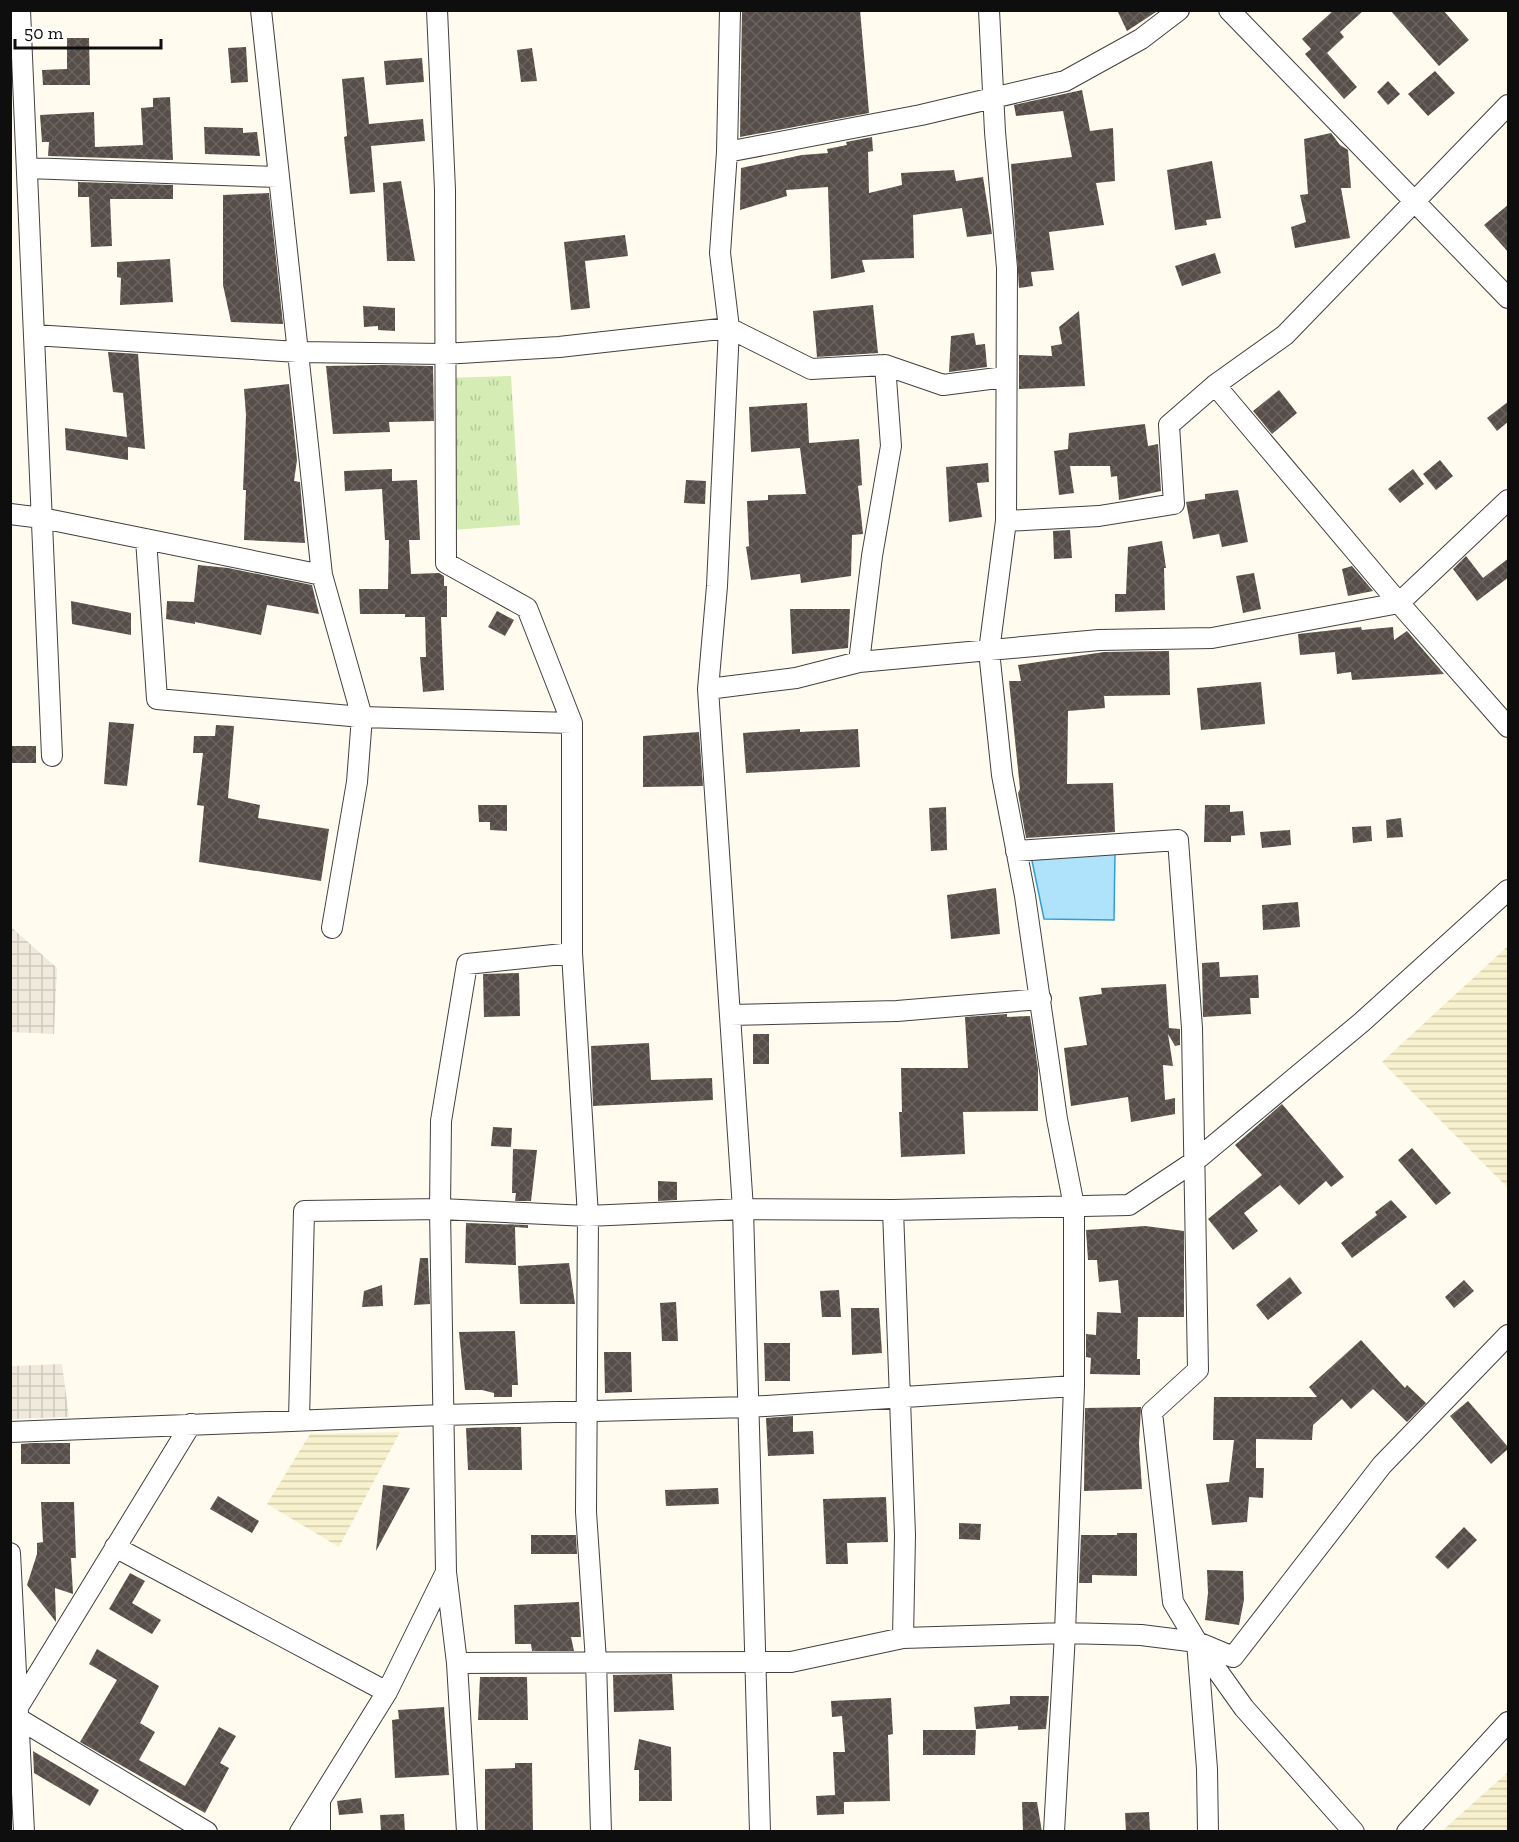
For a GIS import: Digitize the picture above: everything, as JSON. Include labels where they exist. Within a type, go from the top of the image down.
[{"type":"street","points":[[20,10],[52,756]]},
{"type":"street","points":[[261,10],[322,575],[362,717],[357,782],[332,928]]},
{"type":"street","points":[[437,10],[445,190],[446,563],[526,608],[572,723],[572,953],[588,1216],[586,1512],[596,1661],[601,1832]]},
{"type":"street","points":[[730,10],[727,152],[720,253],[729,328],[717,586],[708,689],[743,1209],[760,1832]]},
{"type":"street","points":[[989,10],[1007,268],[1006,521],[989,651],[1002,775],[1041,999],[1057,1119],[1074,1206],[1074,1386],[1065,1633],[1054,1832]]},
{"type":"street","points":[[727,152],[921,115],[1065,81],[1141,39],[1179,10]]},
{"type":"street","points":[[1229,10],[1509,298]]},
{"type":"street","points":[[1006,521],[1099,516],[1174,504],[1169,425],[1215,385],[1285,335],[1509,105]]},
{"type":"street","points":[[27,168],[278,177]]},
{"type":"street","points":[[34,336],[298,352],[444,354],[559,348],[729,328],[811,369],[885,365],[943,385],[1005,377]]},
{"type":"street","points":[[859,662],[872,556],[891,447],[885,365]]},
{"type":"street","points":[[1215,385],[1399,603],[1509,727]]},
{"type":"street","points":[[708,689],[796,678],[859,662],[1100,639],[1212,638],[1399,603],[1509,500]]},
{"type":"street","points":[[10,514],[42,518],[322,575]]},
{"type":"street","points":[[146,539],[157,699],[362,717],[572,723]]},
{"type":"street","points":[[1017,851],[1178,840],[1192,1028],[1198,1370],[1152,1412],[1173,1602],[1197,1642],[1244,1708],[1354,1832]]},
{"type":"street","points":[[299,1420],[304,1211],[440,1209],[588,1216],[743,1209],[893,1210],[1129,1205],[1195,1161],[1362,1022],[1509,890]]},
{"type":"street","points":[[466,1832],[457,1663],[446,1572],[442,1415],[441,1121],[467,964],[572,953]]},
{"type":"street","points":[[730,1015],[897,1011],[1041,999]]},
{"type":"street","points":[[893,1210],[905,1535],[903,1638]]},
{"type":"street","points":[[457,1663],[792,1662],[903,1638],[1065,1633],[1141,1635],[1197,1642],[1233,1656],[1382,1465],[1509,1335]]},
{"type":"street","points":[[10,1432],[442,1415],[749,1407],[1074,1386]]},
{"type":"street","points":[[19,1713],[115,1547],[191,1424]]},
{"type":"street","points":[[115,1547],[387,1692]]},
{"type":"street","points":[[10,1553],[24,1832]]},
{"type":"street","points":[[300,1832],[387,1692],[446,1572]]},
{"type":"street","points":[[1197,1642],[1207,1769],[1208,1832]]},
{"type":"street","points":[[19,1713],[207,1832]]},
{"type":"street","points":[[1407,1832],[1509,1722]]},
{"type":"street","points":[[320,1800],[321,1832]]},
{"type":"shaded area","points":[[11,927],[57,968],[54,1034],[11,1032]]},
{"type":"shaded area","points":[[1508,946],[1508,1188],[1382,1062]]},
{"type":"shaded area","points":[[62,1364],[69,1417],[11,1419],[11,1366]]},
{"type":"shaded area","points":[[400,1432],[339,1547],[267,1504],[310,1434]]},
{"type":"shaded area","points":[[1508,1772],[1508,1831],[1442,1831]]},
{"type":"green space","points":[[511,376],[520,525],[451,530],[443,378]]},
{"type":"water","points":[[1115,852],[1114,920],[1044,919],[1031,856]]},
{"type":"building","points":[[742,10],[860,10],[869,113],[740,137]]},
{"type":"building","points":[[1117,10],[1159,10],[1127,31]]},
{"type":"building","points":[[1334,10],[1364,10],[1340,32],[1344,37],[1327,53],[1357,87],[1344,99],[1305,54],[1311,49],[1302,39]]},
{"type":"building","points":[[1390,10],[1443,10],[1469,40],[1439,66]]},
{"type":"building","points":[[67,38],[89,38],[90,85],[43,85],[42,70],[67,69]]},
{"type":"building","points":[[246,47],[248,82],[231,83],[228,48]]},
{"type":"building","points":[[532,48],[537,81],[521,82],[517,50]]},
{"type":"building","points":[[422,58],[424,82],[386,85],[384,61]]},
{"type":"building","points":[[1435,71],[1455,93],[1428,116],[1408,94]]},
{"type":"building","points":[[364,77],[369,124],[423,119],[425,141],[371,146],[375,192],[350,194],[344,137],[347,136],[342,79]]},
{"type":"building","points":[[1388,81],[1400,94],[1388,105],[1377,92]]},
{"type":"building","points":[[1082,90],[1090,131],[1113,128],[1115,181],[1096,183],[1104,225],[1049,232],[1054,270],[1031,272],[1033,286],[1019,288],[1011,164],[1072,157],[1063,111],[1016,116],[1014,105]]},
{"type":"building","points":[[170,97],[173,160],[48,156],[49,142],[42,142],[40,115],[94,112],[95,147],[143,145],[141,108],[153,107],[153,98]]},
{"type":"building","points":[[204,127],[243,128],[243,133],[257,132],[260,156],[205,154]]},
{"type":"building","points":[[1331,133],[1340,145],[1348,150],[1351,188],[1341,188],[1350,238],[1295,248],[1291,227],[1306,222],[1300,195],[1308,194],[1304,139]]},
{"type":"building","points":[[872,137],[873,151],[868,152],[869,193],[902,185],[901,173],[954,170],[956,181],[983,177],[992,234],[967,237],[962,208],[913,215],[914,258],[862,260],[865,272],[831,279],[828,187],[786,190],[787,196],[740,210],[741,168],[802,155],[828,153],[827,149],[847,145],[846,142]]},
{"type":"building","points":[[1212,161],[1221,218],[1206,220],[1207,225],[1175,230],[1167,170]]},
{"type":"building","points":[[401,181],[415,261],[387,261],[383,183]]},
{"type":"building","points":[[78,182],[173,185],[173,199],[110,199],[112,246],[91,247],[89,197],[78,197]]},
{"type":"building","points":[[269,193],[283,324],[231,322],[223,285],[223,195]]},
{"type":"building","points":[[1509,204],[1509,253],[1484,225]]},
{"type":"building","points":[[625,235],[628,256],[585,261],[590,308],[571,310],[564,242]]},
{"type":"building","points":[[1215,253],[1221,273],[1182,286],[1175,266]]},
{"type":"building","points":[[170,259],[173,302],[120,305],[121,278],[117,277],[117,262]]},
{"type":"building","points":[[873,305],[878,353],[817,357],[813,311]]},
{"type":"building","points":[[363,306],[395,308],[395,331],[378,330],[378,326],[364,327]]},
{"type":"building","points":[[1079,311],[1085,386],[1019,389],[1019,355],[1052,356],[1051,346],[1062,344],[1059,327]]},
{"type":"building","points":[[974,333],[976,345],[985,344],[987,367],[949,372],[951,336]]},
{"type":"building","points":[[108,352],[138,354],[145,449],[128,447],[128,460],[66,450],[65,428],[127,437],[123,393],[113,392]]},
{"type":"building","points":[[326,366],[433,366],[434,421],[389,422],[390,432],[333,434]]},
{"type":"building","points":[[289,384],[297,460],[294,481],[300,482],[305,543],[244,540],[246,415],[244,389]]},
{"type":"building","points":[[1279,390],[1297,413],[1272,434],[1253,411]]},
{"type":"building","points":[[1509,401],[1509,421],[1497,431],[1487,418]]},
{"type":"building","points":[[807,403],[809,443],[859,439],[862,485],[858,486],[863,534],[852,535],[851,576],[801,583],[800,574],[751,580],[746,547],[749,546],[747,501],[768,500],[768,495],[806,494],[800,448],[751,452],[749,407]]},
{"type":"building","points":[[1145,424],[1148,446],[1158,444],[1161,491],[1119,500],[1117,476],[1111,477],[1110,466],[1070,466],[1074,493],[1059,495],[1054,451],[1068,449],[1069,433]]},
{"type":"building","points":[[1440,460],[1453,476],[1436,490],[1423,474]]},
{"type":"building","points":[[988,463],[989,482],[977,483],[982,517],[949,522],[946,467]]},
{"type":"building","points":[[392,469],[392,481],[417,480],[420,540],[409,540],[411,574],[439,573],[444,576],[444,586],[447,586],[447,617],[441,617],[444,690],[423,692],[420,657],[426,657],[425,617],[405,617],[405,614],[360,614],[359,589],[388,589],[389,540],[385,540],[382,489],[345,491],[344,471]]},
{"type":"building","points":[[1413,469],[1424,484],[1400,503],[1388,489]]},
{"type":"building","points":[[686,480],[706,481],[705,504],[684,503]]},
{"type":"building","points":[[1238,490],[1248,542],[1222,547],[1219,534],[1193,539],[1186,502],[1205,499],[1205,494]]},
{"type":"building","points":[[1070,530],[1072,558],[1054,559],[1053,531]]},
{"type":"building","points":[[1162,541],[1166,568],[1164,568],[1165,610],[1115,612],[1115,594],[1126,594],[1128,547]]},
{"type":"building","points":[[1466,556],[1483,578],[1509,558],[1509,577],[1477,601],[1453,569]]},
{"type":"building","points":[[198,565],[228,568],[312,585],[319,614],[267,605],[261,635],[195,622],[195,624],[166,619],[167,601],[194,602]]},
{"type":"building","points":[[1352,566],[1373,591],[1348,596],[1342,569]]},
{"type":"building","points":[[1254,573],[1261,609],[1243,613],[1236,576]]},
{"type":"building","points":[[71,601],[131,613],[131,635],[72,624]]},
{"type":"building","points":[[790,609],[850,609],[848,648],[792,654]]},
{"type":"building","points":[[497,611],[514,620],[505,636],[488,627]]},
{"type":"building","points":[[1361,627],[1362,630],[1393,627],[1394,640],[1407,631],[1444,674],[1352,680],[1351,672],[1337,674],[1335,652],[1300,655],[1298,634]]},
{"type":"building","points":[[1169,651],[1170,695],[1104,696],[1105,708],[1068,711],[1067,784],[1113,783],[1115,832],[1026,838],[1018,793],[1020,789],[1009,681],[1021,681],[1018,665],[1104,652]]},
{"type":"building","points":[[1261,682],[1265,724],[1201,730],[1197,688]]},
{"type":"building","points":[[109,722],[134,724],[127,786],[104,784]]},
{"type":"building","points":[[216,725],[234,726],[228,798],[260,805],[258,818],[329,829],[321,881],[199,862],[204,806],[197,805],[203,753],[193,753],[194,736],[215,736]]},
{"type":"building","points":[[800,729],[800,732],[858,729],[860,767],[746,773],[743,733]]},
{"type":"building","points":[[699,732],[703,786],[643,787],[643,736]]},
{"type":"building","points":[[10,746],[36,746],[36,763],[10,763]]},
{"type":"building","points":[[478,805],[507,805],[507,831],[490,830],[490,822],[479,822]]},
{"type":"building","points":[[1205,805],[1230,805],[1230,812],[1243,811],[1245,835],[1231,836],[1231,842],[1204,842]]},
{"type":"building","points":[[946,807],[947,850],[931,851],[929,808]]},
{"type":"building","points":[[1401,818],[1403,837],[1387,838],[1386,820]]},
{"type":"building","points":[[1371,826],[1372,841],[1353,843],[1352,827]]},
{"type":"building","points":[[1290,830],[1291,845],[1262,848],[1260,832]]},
{"type":"building","points":[[996,888],[1000,934],[951,939],[947,895]]},
{"type":"building","points":[[1298,902],[1300,927],[1263,930],[1262,905]]},
{"type":"building","points":[[1219,962],[1220,977],[1258,975],[1259,998],[1250,998],[1251,1014],[1203,1017],[1202,963]]},
{"type":"building","points":[[519,973],[520,1016],[484,1017],[483,974]]},
{"type":"building","points":[[1166,984],[1169,1028],[1180,1029],[1180,1045],[1175,1046],[1168,1034],[1173,1066],[1163,1065],[1165,1100],[1175,1098],[1175,1114],[1131,1122],[1128,1097],[1071,1106],[1064,1048],[1087,1045],[1079,997],[1102,994],[1101,988]]},
{"type":"building","points":[[1007,1014],[1007,1017],[1030,1016],[1038,1069],[1038,1111],[963,1112],[965,1154],[901,1157],[899,1112],[902,1112],[901,1068],[968,1068],[965,1017]]},
{"type":"building","points":[[753,1034],[769,1034],[769,1064],[753,1064]]},
{"type":"building","points":[[649,1043],[651,1080],[712,1078],[713,1100],[593,1106],[591,1046]]},
{"type":"building","points":[[1282,1104],[1344,1177],[1331,1187],[1326,1181],[1299,1205],[1280,1185],[1244,1213],[1258,1231],[1233,1250],[1208,1219],[1262,1175],[1235,1145]]},
{"type":"building","points":[[493,1127],[512,1128],[511,1147],[491,1146]]},
{"type":"building","points":[[1412,1148],[1451,1193],[1436,1205],[1398,1160]]},
{"type":"building","points":[[513,1149],[537,1150],[531,1201],[515,1201],[516,1193],[512,1193]]},
{"type":"building","points":[[658,1181],[677,1182],[677,1200],[658,1201]]},
{"type":"building","points":[[1391,1200],[1407,1217],[1352,1258],[1341,1243],[1377,1215],[1375,1212]]},
{"type":"building","points":[[466,1223],[528,1225],[528,1228],[515,1227],[516,1265],[465,1263]]},
{"type":"building","points":[[1145,1226],[1184,1231],[1184,1317],[1138,1317],[1137,1359],[1140,1359],[1140,1375],[1090,1374],[1091,1358],[1086,1357],[1086,1334],[1096,1335],[1097,1312],[1121,1313],[1118,1280],[1099,1282],[1097,1260],[1088,1260],[1086,1230]]},
{"type":"building","points":[[420,1258],[428,1258],[430,1304],[414,1305]]},
{"type":"building","points":[[569,1263],[575,1304],[520,1304],[518,1266]]},
{"type":"building","points":[[1290,1277],[1302,1293],[1268,1320],[1256,1305]]},
{"type":"building","points":[[1464,1280],[1474,1291],[1454,1308],[1445,1297]]},
{"type":"building","points":[[382,1285],[383,1306],[362,1307],[364,1291]]},
{"type":"building","points":[[839,1290],[841,1317],[822,1317],[820,1291]]},
{"type":"building","points":[[676,1302],[678,1341],[662,1341],[660,1303]]},
{"type":"building","points":[[851,1308],[879,1308],[882,1353],[852,1355]]},
{"type":"building","points":[[515,1331],[518,1385],[512,1385],[512,1397],[494,1397],[494,1393],[482,1390],[465,1390],[459,1332]]},
{"type":"building","points":[[1361,1340],[1405,1388],[1407,1385],[1426,1403],[1407,1422],[1373,1389],[1351,1409],[1342,1399],[1313,1425],[1312,1440],[1256,1439],[1256,1468],[1264,1468],[1263,1498],[1249,1497],[1247,1522],[1212,1525],[1206,1484],[1229,1482],[1234,1440],[1213,1440],[1214,1397],[1317,1397],[1309,1387]]},
{"type":"building","points":[[764,1343],[790,1343],[790,1381],[765,1381]]},
{"type":"building","points":[[604,1352],[631,1352],[632,1392],[605,1393]]},
{"type":"building","points":[[1468,1401],[1509,1448],[1491,1464],[1450,1416]]},
{"type":"building","points":[[1141,1407],[1139,1444],[1142,1489],[1084,1491],[1085,1408]]},
{"type":"building","points":[[793,1416],[793,1432],[813,1431],[814,1454],[768,1456],[766,1418]]},
{"type":"building","points":[[521,1427],[522,1470],[468,1470],[466,1428]]},
{"type":"building","points":[[70,1443],[70,1464],[21,1464],[21,1444]]},
{"type":"building","points":[[383,1485],[410,1488],[376,1551]]},
{"type":"building","points":[[718,1488],[719,1504],[666,1506],[665,1490]]},
{"type":"building","points":[[218,1496],[259,1521],[252,1533],[210,1509]]},
{"type":"building","points":[[886,1497],[888,1542],[847,1543],[848,1564],[826,1564],[823,1499]]},
{"type":"building","points":[[41,1502],[74,1502],[76,1558],[71,1558],[73,1594],[55,1588],[56,1622],[27,1585],[37,1554],[37,1543],[43,1542]]},
{"type":"building","points":[[959,1523],[981,1524],[980,1540],[959,1539]]},
{"type":"building","points":[[1464,1527],[1477,1540],[1448,1569],[1435,1557]]},
{"type":"building","points":[[1117,1533],[1137,1533],[1137,1576],[1092,1575],[1092,1583],[1079,1583],[1081,1535],[1117,1535]]},
{"type":"building","points":[[531,1535],[576,1535],[577,1554],[531,1554]]},
{"type":"building","points":[[1207,1570],[1243,1571],[1244,1600],[1239,1625],[1205,1620],[1208,1593]]},
{"type":"building","points":[[130,1573],[145,1581],[132,1603],[161,1620],[152,1634],[109,1609]]},
{"type":"building","points":[[579,1602],[581,1637],[571,1637],[574,1651],[532,1651],[531,1644],[515,1644],[514,1605]]},
{"type":"building","points":[[97,1649],[159,1686],[140,1723],[155,1732],[139,1760],[185,1786],[219,1727],[236,1736],[220,1763],[229,1768],[205,1813],[80,1742],[117,1680],[89,1664]]},
{"type":"building","points":[[672,1674],[674,1710],[614,1712],[613,1675]]},
{"type":"building","points":[[480,1677],[527,1677],[528,1720],[478,1720]]},
{"type":"building","points":[[1010,1696],[1049,1696],[1046,1729],[1018,1730],[1018,1726],[976,1729],[974,1707],[1010,1704]]},
{"type":"building","points":[[891,1698],[893,1734],[888,1735],[890,1801],[844,1802],[844,1814],[817,1815],[816,1796],[835,1795],[833,1752],[845,1752],[842,1716],[832,1717],[831,1701]]},
{"type":"building","points":[[444,1707],[449,1775],[395,1778],[392,1720],[399,1719],[398,1710]]},
{"type":"building","points":[[923,1730],[976,1730],[975,1755],[923,1755]]},
{"type":"building","points":[[639,1739],[671,1747],[672,1801],[639,1801],[639,1770],[634,1770]]},
{"type":"building","points":[[33,1751],[99,1790],[90,1806],[34,1773]]},
{"type":"building","points":[[515,1763],[532,1763],[533,1832],[485,1832],[485,1769],[515,1768]]},
{"type":"building","points":[[361,1798],[363,1813],[339,1815],[337,1801]]},
{"type":"building","points":[[1022,1802],[1037,1802],[1042,1832],[1023,1832]]},
{"type":"building","points":[[1149,1812],[1150,1832],[1126,1832],[1125,1813]]},
{"type":"building","points":[[404,1814],[405,1832],[381,1832],[380,1815]]}]
